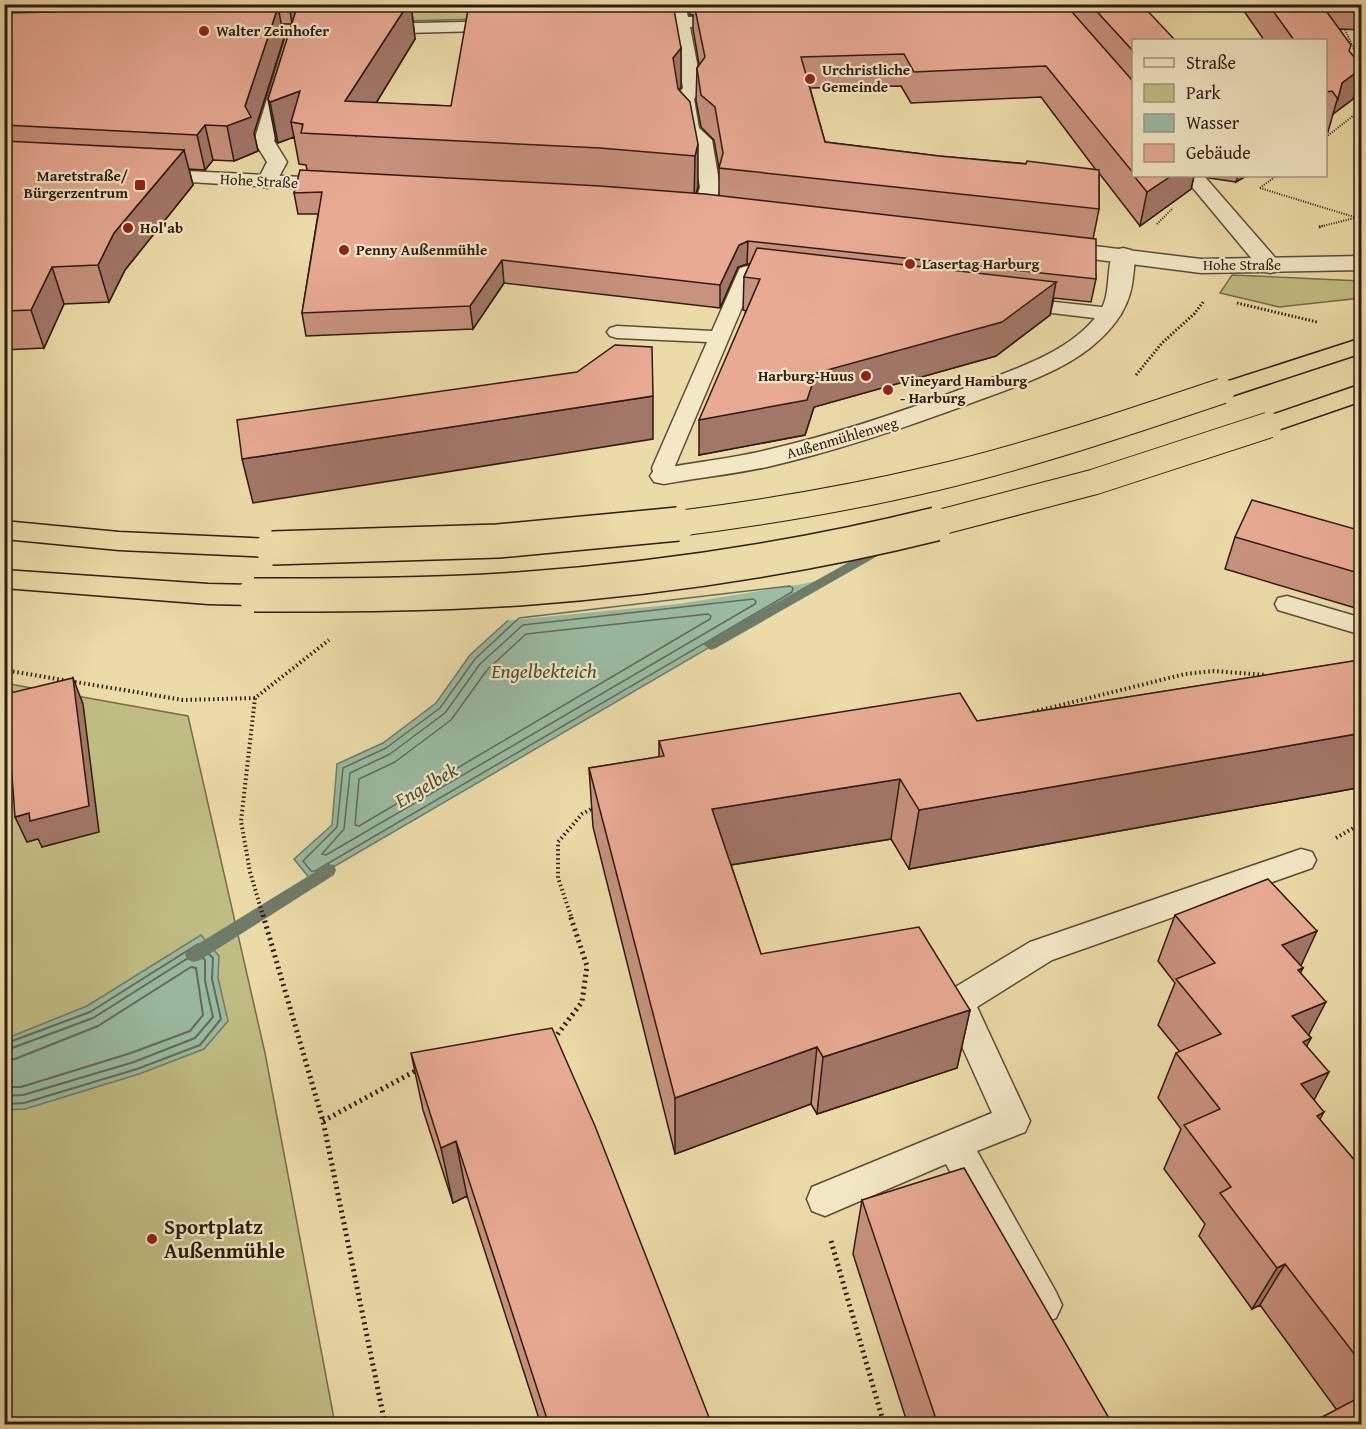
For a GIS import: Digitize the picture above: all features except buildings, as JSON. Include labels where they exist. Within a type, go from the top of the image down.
[{"type":"highway","points":[[4,530],[119,541],[272,548],[408,546],[531,539],[648,528],[840,498],[972,468],[1115,427],[1362,345]]},
{"type":"highway","points":[[4,579],[208,594],[432,594],[556,586],[683,572],[831,548],[1016,506],[1200,449],[1362,392]]},
{"type":"street","points":[[267,182],[277,162],[264,141],[297,31],[320,16],[324,4]]},
{"type":"street","points":[[705,208],[710,186],[702,140],[690,130],[684,98],[693,89],[675,16],[759,21]]},
{"type":"street","points":[[355,30],[534,26]]},
{"type":"street","points":[[273,32],[331,30]]},
{"type":"street","name":"Hohe Straße","points":[[125,174],[357,186]]},
{"type":"street","points":[[1194,177],[1264,258]]},
{"type":"street","points":[[682,206],[729,211]]},
{"type":"street","name":"Hohe Straße","points":[[1033,246],[1123,255],[1191,265],[1264,258],[1349,242]]},
{"type":"street","name":"Außenmühlenweg","points":[[664,476],[780,456],[898,422],[1018,377],[1056,359],[1087,339],[1111,314],[1121,282],[1123,255]]},
{"type":"street","name":"Hohe Straße","points":[[1264,258],[1362,263]]},
{"type":"lane","points":[[664,476],[663,468],[747,272],[792,278]]},
{"type":"lane","points":[[999,302],[1111,314]]},
{"type":"lane","points":[[617,332],[718,338]]},
{"type":"lane","points":[[1287,604],[1362,627]]},
{"type":"lane","points":[[825,1199],[1013,1121],[958,1002],[1041,951],[1301,860]]},
{"type":"lane","points":[[954,1144],[1057,1331]]},
{"type":"path","points":[[1340,18],[1362,67]]},
{"type":"path","points":[[1327,136],[1360,112],[1362,124]]},
{"type":"path","points":[[1275,177],[1260,188],[1354,217],[1362,216]]},
{"type":"path","points":[[1230,301],[1318,322]]},
{"type":"path","points":[[4,681],[12,671]]},
{"type":"path","points":[[1030,713],[1070,704],[1153,679],[1208,671],[1269,676]]},
{"type":"path","points":[[255,698],[241,821],[250,872],[323,1121],[384,1425]]},
{"type":"path","points":[[546,1038],[557,1035],[582,1002],[587,966],[558,878],[558,842],[582,814],[603,803]]},
{"type":"path","points":[[323,1121],[420,1069]]},
{"type":"path","points":[[825,1199],[832,1251],[884,1425]]},
{"type":"green space","points":[[337,5],[597,5],[597,16],[332,23]]},
{"type":"green space","points":[[1232,275],[1361,281],[1361,298],[1279,307],[1220,293]]},
{"type":"green space","name":"Sportplatz Außenmühle","points":[[4,683],[188,716],[265,1053],[335,1424],[5,1424]]},
{"type":"water","name":"Engelbekteich","points":[[835,574],[311,880],[294,859],[332,825],[337,764],[383,743],[436,703],[470,655],[517,612]]},
{"type":"water","points":[[201,935],[219,956],[218,978],[228,1021],[204,1049],[139,1074],[25,1109],[5,1110],[5,1039],[87,1006]]},
{"type":"pier","points":[[834,571],[838,574],[835,577],[803,584],[678,604],[502,621],[516,609],[674,592]]},
{"type":"waterway","name":"Engelbek","points":[[711,645],[876,551]]},
{"type":"waterway","name":"Engelbek","points":[[194,955],[328,870]]},
{"type":"place","name":"Walter Zeinhofer","points":[[204,31]]},
{"type":"place","name":"Urchristliche Gemeinde","points":[[810,79]]},
{"type":"place","name":"Maretstraße/ Bürgerzentrum","points":[[140,185]]},
{"type":"place","name":"Hol'ab","points":[[128,228]]},
{"type":"place","name":"Penny Außenmühle","points":[[344,250]]},
{"type":"place","name":"Lasertag Harburg","points":[[910,264]]},
{"type":"place","name":"Harburg-Huus","points":[[866,376]]},
{"type":"place","name":"Vineyard Hamburg - Harburg","points":[[888,390]]},
{"type":"place","name":"Sportplatz Außenmühle","points":[[152,1239]]}]
